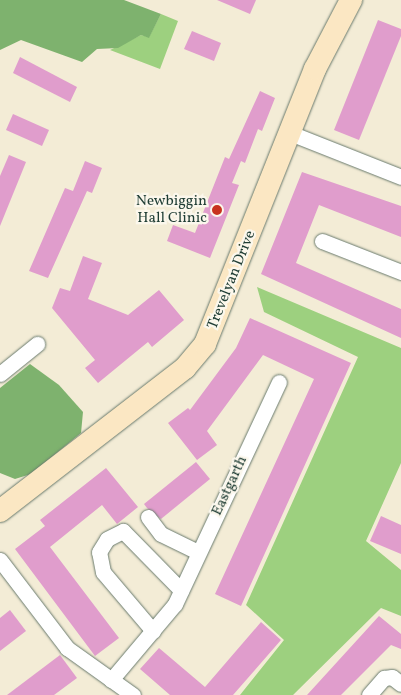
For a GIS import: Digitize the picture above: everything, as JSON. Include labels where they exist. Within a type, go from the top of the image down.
[{"type":"street","name":"Trevelyan Drive","points":[[0,511],[185,368],[205,344],[290,133],[351,0]]},
{"type":"street","points":[[290,133],[401,177]]},
{"type":"street","points":[[322,241],[401,272]]},
{"type":"street","points":[[0,374],[37,344]]},
{"type":"street","name":"Eastgarth","points":[[111,680],[153,631],[181,590],[279,382]]},
{"type":"street","points":[[148,517],[161,534],[198,552]]},
{"type":"street","points":[[153,631],[103,572],[98,552],[107,539],[123,531],[181,590]]},
{"type":"street","points":[[0,560],[66,648],[133,695]]},
{"type":"street","points":[[369,695],[384,678],[392,677],[401,684]]},
{"type":"green space","points":[[0,0],[124,0],[161,14],[149,38],[141,35],[118,48],[97,49],[82,62],[21,40],[0,50]]},
{"type":"green space","points":[[161,14],[178,21],[160,69],[110,50],[141,35],[149,37]]},
{"type":"green space","points":[[257,287],[401,348],[401,463],[366,541],[401,570],[401,616],[381,608],[293,695],[240,695],[284,640],[246,605],[358,357],[264,312]]},
{"type":"green space","points":[[30,364],[59,385],[83,412],[81,433],[31,474],[15,479],[0,473],[0,388]]},
{"type":"building","points":[[217,0],[256,0],[250,14]]},
{"type":"building","points":[[378,20],[401,29],[401,36],[359,140],[334,130]]},
{"type":"building","points":[[192,31],[221,43],[214,61],[184,49]]},
{"type":"building","points":[[20,57],[77,87],[70,102],[13,73]]},
{"type":"building","points":[[260,91],[275,98],[262,131],[258,129],[245,163],[241,161],[232,183],[239,185],[210,258],[167,241],[173,225],[195,233],[225,157],[229,159]]},
{"type":"building","points":[[13,114],[49,130],[42,146],[6,130]]},
{"type":"building","points":[[9,155],[26,162],[0,226],[0,176]]},
{"type":"building","points":[[85,161],[102,168],[92,193],[87,191],[48,278],[29,271],[65,188],[73,191]]},
{"type":"building","points":[[302,172],[401,206],[401,237],[319,205],[296,263],[401,309],[401,338],[261,274]]},
{"type":"building","points":[[83,256],[102,263],[88,299],[128,315],[159,290],[184,320],[152,347],[148,342],[98,383],[85,368],[95,360],[52,308],[60,288],[70,291]]},
{"type":"building","points":[[250,318],[351,363],[241,606],[215,594],[314,379],[263,355],[207,431],[217,445],[197,460],[168,423],[188,408],[190,410],[236,348]]},
{"type":"building","points":[[196,462],[210,479],[161,519],[147,508],[144,504]]},
{"type":"building","points":[[106,468],[138,507],[117,524],[102,505],[50,547],[119,638],[95,656],[15,549],[45,526],[40,520]]},
{"type":"building","points":[[381,516],[401,525],[401,554],[370,541]]},
{"type":"building","points":[[10,610],[26,631],[0,651],[0,618]]},
{"type":"building","points":[[379,616],[401,634],[401,649],[391,645],[341,695],[307,695]]},
{"type":"building","points":[[261,622],[281,640],[233,695],[170,695],[140,669],[159,648],[205,687]]},
{"type":"building","points":[[60,655],[77,678],[54,695],[7,695]]},
{"type":"place","name":"Newbiggin Hall Clinic","points":[[217,210]]}]
